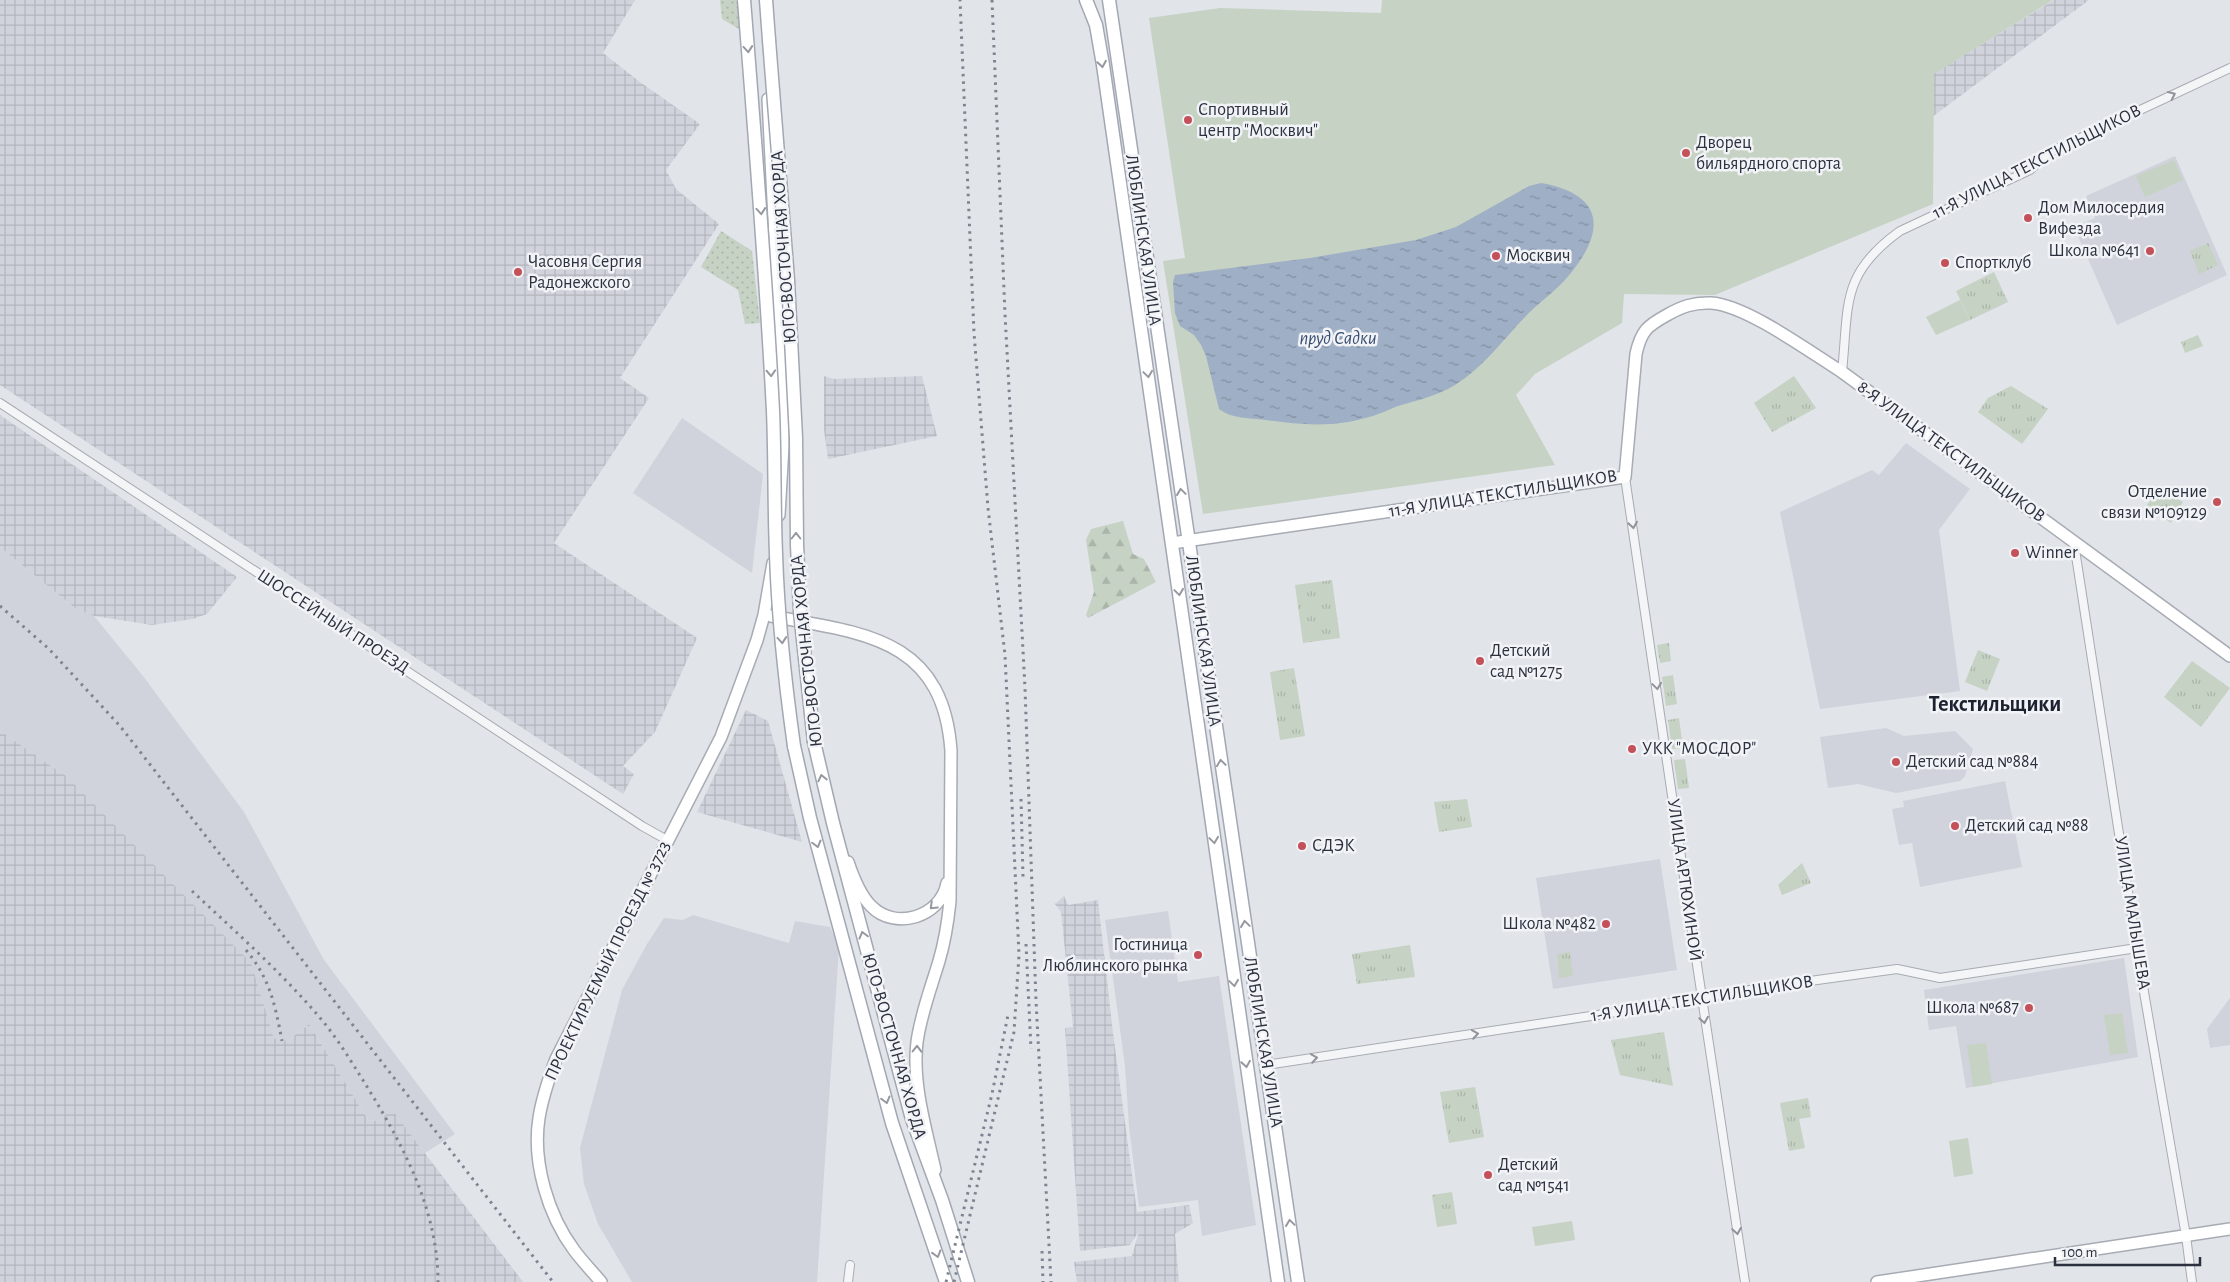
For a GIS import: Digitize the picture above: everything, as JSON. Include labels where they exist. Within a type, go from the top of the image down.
[{"type":"main road","name":"ЮГО-ВОСТОЧНАЯ ХОРДА","points":[[744,0],[766,282],[779,613],[785,681],[794,746],[810,818],[892,1123],[946,1282]]},
{"type":"main road","name":"ПРОЕКТИРУЕМЫЙ ПРОЕЗД № 3723","points":[[601,1282],[573,1249],[549,1204],[538,1147],[538,1120],[556,1059],[720,737],[757,640],[764,615],[776,545],[783,446],[776,255],[762,0]]},
{"type":"main road","name":"ЮГО-ВОСТОЧНАЯ ХОРДА","points":[[766,0],[788,280],[796,438],[796,545],[800,612],[814,742],[833,823],[912,1118],[942,1200],[968,1282]]},
{"type":"main road","points":[[1086,0],[1094,16]]},
{"type":"main road","name":"ЛЮБЛИНСКАЯ УЛИЦА","points":[[1090,0],[1103,65],[1278,1282]]},
{"type":"main road","name":"ЛЮБЛИНСКАЯ УЛИЦА","points":[[1108,0],[1266,1065],[1300,1278]]},
{"type":"main road","name":"11-Я УЛИЦА ТЕКСТИЛЬЩИКОВ","points":[[1172,544],[1625,477],[1636,354],[1640,337],[1652,323],[1679,309],[1703,303],[1724,306],[1747,315],[1789,338],[1842,372]]},
{"type":"main road","name":"8-Я УЛИЦА ТЕКСТИЛЬЩИКОВ","points":[[1842,372],[2074,544],[2230,656]]},
{"type":"main road","points":[[764,615],[846,630],[876,638],[900,651],[919,667],[933,684],[944,709],[949,728],[948,925],[940,959],[923,1012],[917,1043],[917,1077],[942,1200]]},
{"type":"main road","points":[[833,823],[861,892],[870,906],[891,918],[914,918],[934,906],[946,886],[949,861]]},
{"type":"main road","points":[[1877,1282],[2230,1229]]},
{"type":"street","name":"11-Я УЛИЦА ТЕКСТИЛЬЩИКОВ","points":[[1842,372],[1850,295],[1854,281],[1868,258],[1884,242],[1900,231],[2030,170],[2048,153],[2230,68]]},
{"type":"street","name":"ШОССЕЙНЫЙ ПРОЕЗД","points":[[0,404],[642,826],[667,840]]},
{"type":"street","name":"УЛИЦА АРТЮХИНОЙ","points":[[1625,477],[1644,593],[1700,999],[1745,1282]]},
{"type":"street","name":"УЛИЦА МАЛЫШЕВА","points":[[2074,544],[2137,948],[2186,1236],[2192,1282]]},
{"type":"street","name":"1-Я УЛИЦА ТЕКСТИЛЬЩИКОВ","points":[[1266,1065],[1700,999],[1760,988],[1897,969],[1940,978],[2137,948]]},
{"type":"street","points":[[848,1282],[850,1264]]},
{"type":"shaded area","points":[[0,0],[635,0],[603,53],[640,82],[700,124],[666,170],[676,189],[719,224],[620,378],[649,398],[554,543],[697,638],[655,732],[623,766],[634,774],[623,794],[0,385]]},
{"type":"shaded area","points":[[2054,0],[2089,0],[1932,117],[1933,74]]},
{"type":"shaded area","name":"Школа №641","points":[[2175,156],[2227,275],[2117,325],[2074,227],[2095,218],[2086,196]]},
{"type":"shaded area","points":[[824,376],[834,379],[922,376],[937,436],[828,459],[824,430]]},
{"type":"shaded area","points":[[0,415],[237,577],[207,614],[193,619],[152,625],[94,616],[76,609],[0,547]]},
{"type":"shaded area","points":[[682,418],[763,474],[752,573],[633,493]]},
{"type":"shaded area","points":[[1906,443],[1970,489],[1939,530],[1960,691],[1820,709],[1780,512],[1872,470],[1879,475]]},
{"type":"shaded area","points":[[0,547],[76,609],[94,616],[143,676],[244,812],[324,960],[455,1134],[425,1153],[392,1111],[378,1121],[368,1120],[309,1024],[288,1041],[270,1038],[66,776],[0,731]]},
{"type":"shaded area","points":[[746,710],[768,721],[802,842],[697,812]]},
{"type":"shaded area","name":"Детский сад №884","points":[[1886,728],[1904,736],[1955,731],[1973,749],[1965,776],[1960,781],[1896,793],[1858,784],[1828,788],[1820,737]]},
{"type":"shaded area","points":[[0,731],[66,776],[251,963],[273,1036],[271,1038],[288,1041],[309,1024],[368,1120],[378,1121],[392,1110],[523,1282],[0,1282]]},
{"type":"shaded area","name":"Детский сад №88","points":[[2005,781],[2022,867],[1920,887],[1912,843],[1899,845],[1892,809],[1904,807],[1903,801]]},
{"type":"shaded area","name":"Школа №482","points":[[1660,859],[1677,970],[1553,989],[1536,878]]},
{"type":"shaded area","points":[[1064,896],[1068,905],[1098,900],[1113,1033],[1137,1212],[1189,1205],[1193,1223],[1175,1234],[1179,1282],[1077,1282],[1074,1262],[1132,1256],[1139,1231],[1130,1245],[1080,1251],[1065,1028],[1073,1027],[1061,912],[1055,904]]},
{"type":"shaded area","points":[[1168,911],[1178,982],[1219,976],[1256,1225],[1202,1236],[1198,1200],[1139,1207],[1129,1126],[1125,1066],[1105,920]]},
{"type":"shaded area","points":[[693,915],[789,943],[795,921],[830,927],[839,947],[817,1282],[632,1282],[598,1224],[584,1184],[580,1148],[622,990],[647,944],[664,918],[683,920]]},
{"type":"shaded area","name":"Школа №687","points":[[2124,958],[2138,1057],[1966,1088],[1956,1026],[1929,1030],[1924,990]]},
{"type":"shaded area","points":[[2230,998],[2230,1045],[2210,1048],[2207,1029]]},
{"type":"green space","points":[[720,0],[739,0],[739,29],[722,19]]},
{"type":"green space","name":"Москвич","points":[[1382,0],[2053,0],[1934,74],[1933,204],[1715,295],[1624,294],[1622,323],[1535,374],[1516,395],[1555,465],[1203,514],[1163,261],[1185,258],[1149,18],[1220,8],[1381,13]]},
{"type":"green space","points":[[2174,160],[2183,180],[2145,197],[2136,176]]},
{"type":"green space","points":[[721,231],[752,251],[760,323],[745,324],[738,290],[701,267]]},
{"type":"green space","points":[[2208,243],[2218,265],[2199,274],[2190,251]]},
{"type":"green space","points":[[1994,272],[2008,302],[1970,320],[1956,291]]},
{"type":"green space","points":[[1960,300],[1970,320],[1936,335],[1926,317]]},
{"type":"green space","points":[[2198,335],[2203,346],[2185,353],[2181,342]]},
{"type":"green space","points":[[1794,376],[1816,408],[1772,432],[1754,403]]},
{"type":"green space","points":[[2011,386],[2048,409],[2022,444],[1978,412],[1988,398]]},
{"type":"green space","points":[[2160,488],[2183,502],[2171,523],[2147,505]]},
{"type":"green space","points":[[1123,521],[1133,554],[1144,559],[1156,582],[1088,618],[1086,615],[1094,592],[1086,540],[1091,529]]},
{"type":"green space","points":[[1332,580],[1340,638],[1303,643],[1295,585]]},
{"type":"green space","points":[[1669,643],[1671,661],[1660,663],[1657,645]]},
{"type":"green space","points":[[1978,650],[2000,659],[1987,691],[1965,682]]},
{"type":"green space","points":[[2192,661],[2230,688],[2201,727],[2164,697]]},
{"type":"green space","points":[[1294,668],[1305,736],[1280,740],[1270,672]]},
{"type":"green space","points":[[1673,675],[1677,704],[1666,706],[1662,677]]},
{"type":"green space","points":[[1679,718],[1683,748],[1672,749],[1668,720]]},
{"type":"green space","points":[[1685,759],[1689,788],[1678,789],[1674,760]]},
{"type":"green space","points":[[1467,799],[1472,827],[1439,832],[1434,802]]},
{"type":"green space","points":[[1802,863],[1811,883],[1782,895],[1778,885]]},
{"type":"green space","points":[[1410,945],[1415,977],[1357,984],[1352,954]]},
{"type":"green space","points":[[1570,952],[1573,976],[1559,978],[1557,954]]},
{"type":"green space","points":[[2122,1013],[2128,1053],[2110,1055],[2104,1015]]},
{"type":"green space","points":[[1664,1032],[1673,1086],[1620,1075],[1611,1040]]},
{"type":"green space","points":[[1986,1043],[1992,1084],[1973,1087],[1967,1045]]},
{"type":"green space","points":[[1475,1087],[1484,1137],[1449,1143],[1440,1092]]},
{"type":"green space","points":[[1808,1098],[1811,1117],[1799,1119],[1805,1148],[1789,1151],[1780,1103]]},
{"type":"green space","points":[[1968,1138],[1973,1174],[1954,1177],[1949,1141]]},
{"type":"green space","points":[[1452,1192],[1457,1224],[1437,1227],[1432,1195]]},
{"type":"green space","points":[[1572,1221],[1575,1240],[1535,1246],[1532,1227]]},
{"type":"water","name":"пруд Садки","points":[[1541,183],[1563,189],[1579,197],[1589,208],[1593,220],[1592,234],[1587,249],[1564,281],[1530,312],[1490,356],[1460,382],[1430,397],[1366,418],[1338,423],[1295,424],[1229,415],[1219,409],[1206,356],[1201,345],[1194,335],[1180,326],[1175,313],[1173,282],[1175,275],[1310,258],[1416,240],[1456,227],[1529,186]]},
{"type":"railway","points":[[954,1282],[1014,1032],[1019,955],[1005,655],[988,508],[974,333],[960,0]]},
{"type":"railway","points":[[992,0],[1005,314],[1025,688],[1036,1001],[1051,1282]]},
{"type":"railway","points":[[0,606],[49,649],[120,726],[553,1282]]},
{"type":"railway","points":[[1021,799],[1023,877]]},
{"type":"railway","points":[[192,891],[291,985],[321,1019],[355,1068],[393,1131],[416,1179],[432,1229],[438,1282]]},
{"type":"railway","points":[[1026,944],[1031,1049]]},
{"type":"railway","points":[[246,950],[261,971],[266,982],[277,1015],[282,1041]]},
{"type":"railway","points":[[946,1282],[992,1094],[1008,1015]]},
{"type":"railway","points":[[1042,1251],[1043,1282]]},
{"type":"place","name":"Спортивный центр \"Москвич\"","points":[[1188,120]]},
{"type":"place","name":"Дворец бильярдного спорта","points":[[1686,153]]},
{"type":"place","name":"Дом Милосердия Вифезда","points":[[2028,218]]},
{"type":"place","name":"Школа №641","points":[[2150,251]]},
{"type":"place","name":"Москвич","points":[[1496,256]]},
{"type":"place","name":"Спортклуб","points":[[1945,263]]},
{"type":"place","name":"Часовня Сергия Радонежского","points":[[518,272]]},
{"type":"place","name":"Отделение связи №109129","points":[[2217,502]]},
{"type":"place","name":"Winner","points":[[2015,553]]},
{"type":"place","name":"Детский сад №1275","points":[[1480,661]]},
{"type":"place","name":"УКК \"МОСДОР\"","points":[[1632,749]]},
{"type":"place","name":"Детский сад №884","points":[[1896,762]]},
{"type":"place","name":"Детский сад №88","points":[[1955,826]]},
{"type":"place","name":"СДЭК","points":[[1302,846]]},
{"type":"place","name":"Школа №482","points":[[1606,924]]},
{"type":"place","name":"Гостиница Люблинского рынка","points":[[1198,955]]},
{"type":"place","name":"Школа №687","points":[[2029,1008]]},
{"type":"place","name":"Детский сад №1541","points":[[1488,1175]]},
{"type":"district","name":"Текстильщики","points":[[1995,704]]}]
